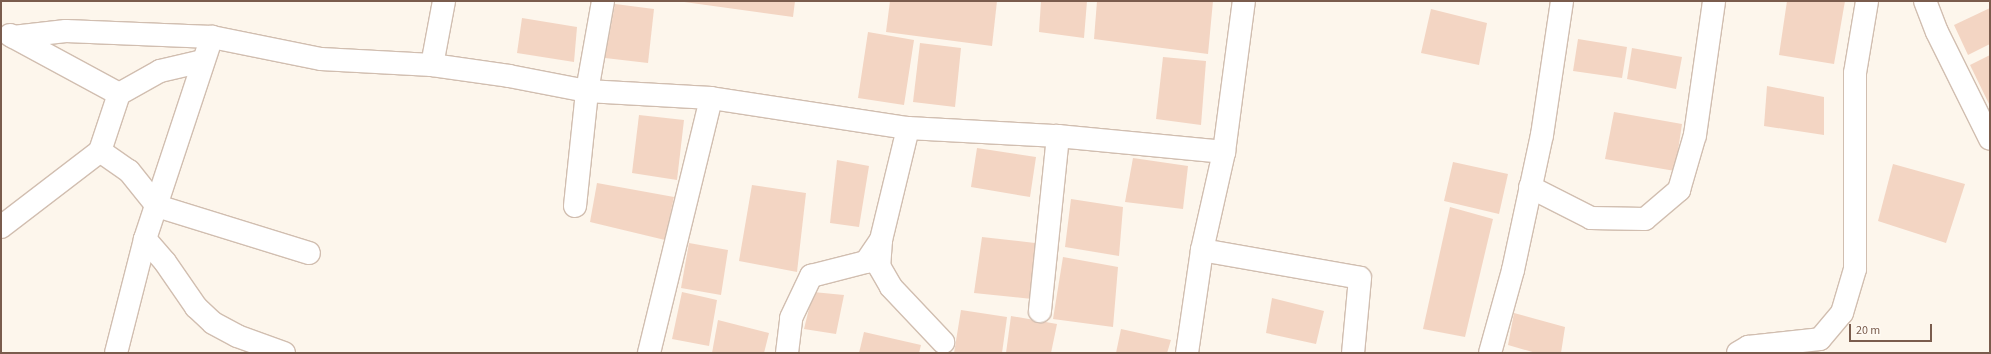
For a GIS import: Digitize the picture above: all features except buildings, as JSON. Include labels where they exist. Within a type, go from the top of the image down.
[{"type":"street","points":[[432,65],[444,1]]},
{"type":"street","points":[[575,206],[587,92],[604,1]]},
{"type":"street","points":[[1187,353],[1202,250],[1224,152],[1244,1]]},
{"type":"street","points":[[1490,353],[1513,270],[1542,134],[1562,1]]},
{"type":"street","points":[[1530,187],[1591,218],[1645,218],[1679,190],[1695,135],[1714,1]]},
{"type":"street","points":[[1738,353],[1748,347],[1820,339],[1842,313],[1855,269],[1855,73],[1867,1]]},
{"type":"street","points":[[1925,1],[1937,32],[1990,139]]},
{"type":"street","points":[[7,33],[66,31],[212,37],[321,59],[432,65],[509,76],[587,92],[711,98],[908,128],[1058,136],[1224,152]]},
{"type":"street","points":[[7,33],[119,94]]},
{"type":"street","points":[[116,353],[145,240],[212,37]]},
{"type":"street","points":[[1,227],[100,151],[119,94],[160,71],[203,61]]},
{"type":"street","points":[[649,353],[711,98]]},
{"type":"street","points":[[908,128],[880,240],[879,266],[891,287],[944,342]]},
{"type":"street","points":[[1040,311],[1058,136]]},
{"type":"street","points":[[100,151],[129,171],[157,206],[310,253]]},
{"type":"street","points":[[145,240],[165,262],[196,307],[213,323],[237,336],[284,353]]},
{"type":"street","points":[[787,353],[791,318],[811,276],[866,262],[880,240]]},
{"type":"street","points":[[1202,250],[1360,278],[1353,353]]}]
